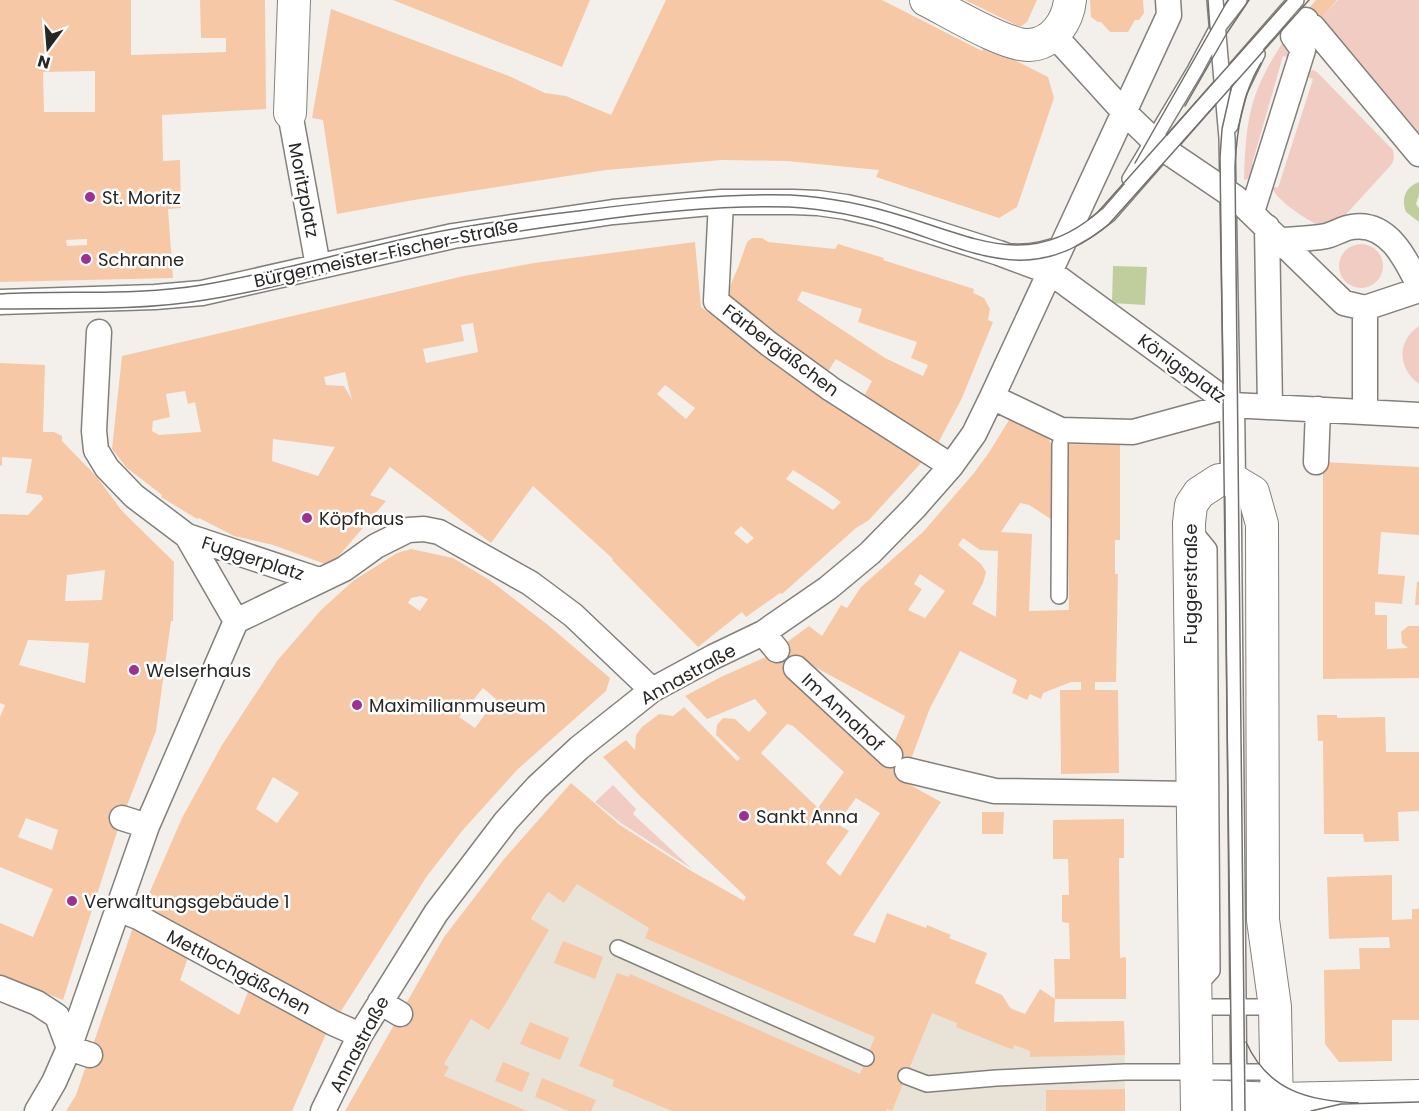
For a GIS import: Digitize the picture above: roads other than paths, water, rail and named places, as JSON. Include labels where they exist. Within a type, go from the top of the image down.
[{"type":"street","points":[[290,113],[294,0]]},
{"type":"street","points":[[926,0],[1004,39],[1017,44],[1030,45],[1054,35],[1066,17],[1070,0]]},
{"type":"street","points":[[992,397],[1124,112],[1168,8]]},
{"type":"street","points":[[1270,407],[1266,226],[1303,50],[1293,36],[1305,16],[1419,154]]},
{"type":"street","points":[[1054,35],[1124,112],[1160,145],[1228,192],[1344,303],[1365,308],[1419,288],[1405,256],[1376,229],[1363,226],[1350,227],[1319,238],[1266,226]]},
{"type":"street","name":"Moritzplatz","points":[[290,113],[318,266]]},
{"type":"street","name":"Bürgermeister-Fischer-Straße","points":[[0,302],[191,294],[486,230],[613,212],[721,202],[793,202],[846,207],[876,214],[1050,272]]},
{"type":"street","name":"Färbergäßchen","points":[[721,202],[716,301],[769,344],[831,389],[951,466]]},
{"type":"street","name":"Königsplatz","points":[[1050,272],[1232,405]]},
{"type":"street","points":[[1365,308],[1365,412]]},
{"type":"street","name":"Fuggerplatz","points":[[99,332],[94,431],[96,450],[107,468],[134,496],[187,536],[319,580]]},
{"type":"street","name":"Königsplatz","points":[[992,397],[1060,437],[1133,439],[1232,405]]},
{"type":"street","name":"Annastraße","points":[[323,1111],[360,1035],[390,1008],[436,913],[485,865],[537,787],[579,748],[652,690],[713,657],[770,642],[828,588],[870,553],[923,514],[951,466],[974,434],[992,397]]},
{"type":"street","points":[[1277,1094],[1275,1007],[1263,920],[1262,524],[1253,492],[1233,480],[1232,405],[1419,415]]},
{"type":"street","points":[[1316,462],[1318,409]]},
{"type":"street","name":"Fuggerstraße","points":[[1197,1093],[1189,523],[1191,505],[1199,493],[1219,480],[1233,480]]},
{"type":"street","name":"Fuggerplatz","points":[[187,536],[236,621],[344,569],[376,546],[408,530],[424,528],[440,532],[530,583],[573,615],[652,690]]},
{"type":"street","points":[[37,1111],[54,1082],[79,1051],[97,934],[118,909],[147,826],[236,621]]},
{"type":"street","name":"Im Annahof","points":[[796,668],[899,762],[995,791],[1192,794]]},
{"type":"street","points":[[122,818],[147,826]]},
{"type":"street","name":"Mettlochgäßchen","points":[[118,909],[360,1035]]},
{"type":"street","points":[[0,988],[37,1003],[57,1016],[79,1051]]},
{"type":"street","points":[[1197,1093],[1419,1096]]},
{"type":"lane","points":[[1213,0],[1218,27],[1227,138],[1232,405]]},
{"type":"lane","points":[[1195,70],[1209,24],[1213,0]]},
{"type":"lane","points":[[1160,145],[1218,27],[1239,0]]},
{"type":"lane","points":[[959,241],[1014,253],[1034,252],[1063,244],[1094,227],[1109,214],[1160,145],[1223,85],[1273,28],[1305,16]]},
{"type":"lane","points":[[1227,138],[1239,91],[1273,28]]},
{"type":"lane","points":[[1059,596],[1060,437]]},
{"type":"lane","points":[[1233,480],[1239,1093]]},
{"type":"lane","points":[[1189,523],[1209,549],[1212,971],[1195,998],[1237,1008],[1275,1007]]},
{"type":"lane","points":[[618,948],[866,1058]]},
{"type":"lane","points":[[906,1076],[927,1084],[1039,1076],[1197,1093]]},
{"type":"tram line","points":[[1208,0],[1210,29]]},
{"type":"tram line","points":[[1135,163],[1228,0]]},
{"type":"tram line","points":[[1185,106],[1249,0]]},
{"type":"tram line","points":[[0,294],[127,292],[202,285],[480,224],[657,201],[737,195],[791,195],[849,202],[957,234],[1004,244],[1027,245],[1050,240],[1073,230],[1097,213],[1287,0]]},
{"type":"tram line","points":[[0,309],[103,308],[181,304],[260,290],[422,249],[483,237],[636,215],[712,208],[789,207],[818,210],[874,221],[982,255],[1032,260],[1057,255],[1082,243],[1109,224],[1309,0]]},
{"type":"tram line","points":[[1245,1111],[1235,166],[1237,139],[1245,100],[1261,63]]},
{"type":"tram line","points":[[1231,89],[1222,129],[1220,157],[1232,1111]]},
{"type":"tram line","points":[[1246,1042],[1255,1059],[1266,1072],[1292,1090],[1323,1100],[1358,1103]]},
{"type":"tram line","points":[[1311,1111],[1341,1104],[1419,1102]]},
{"type":"place","name":"St. Moritz","points":[[90,197]]},
{"type":"place","name":"Schranne","points":[[86,259]]},
{"type":"place","name":"Köpfhaus","points":[[307,518]]},
{"type":"place","name":"Welserhaus","points":[[134,670]]},
{"type":"place","name":"Maximilianmuseum","points":[[357,705]]},
{"type":"place","name":"Sankt Anna","points":[[744,816]]},
{"type":"place","name":"Verwaltungsgebäude 1","points":[[72,901]]}]
